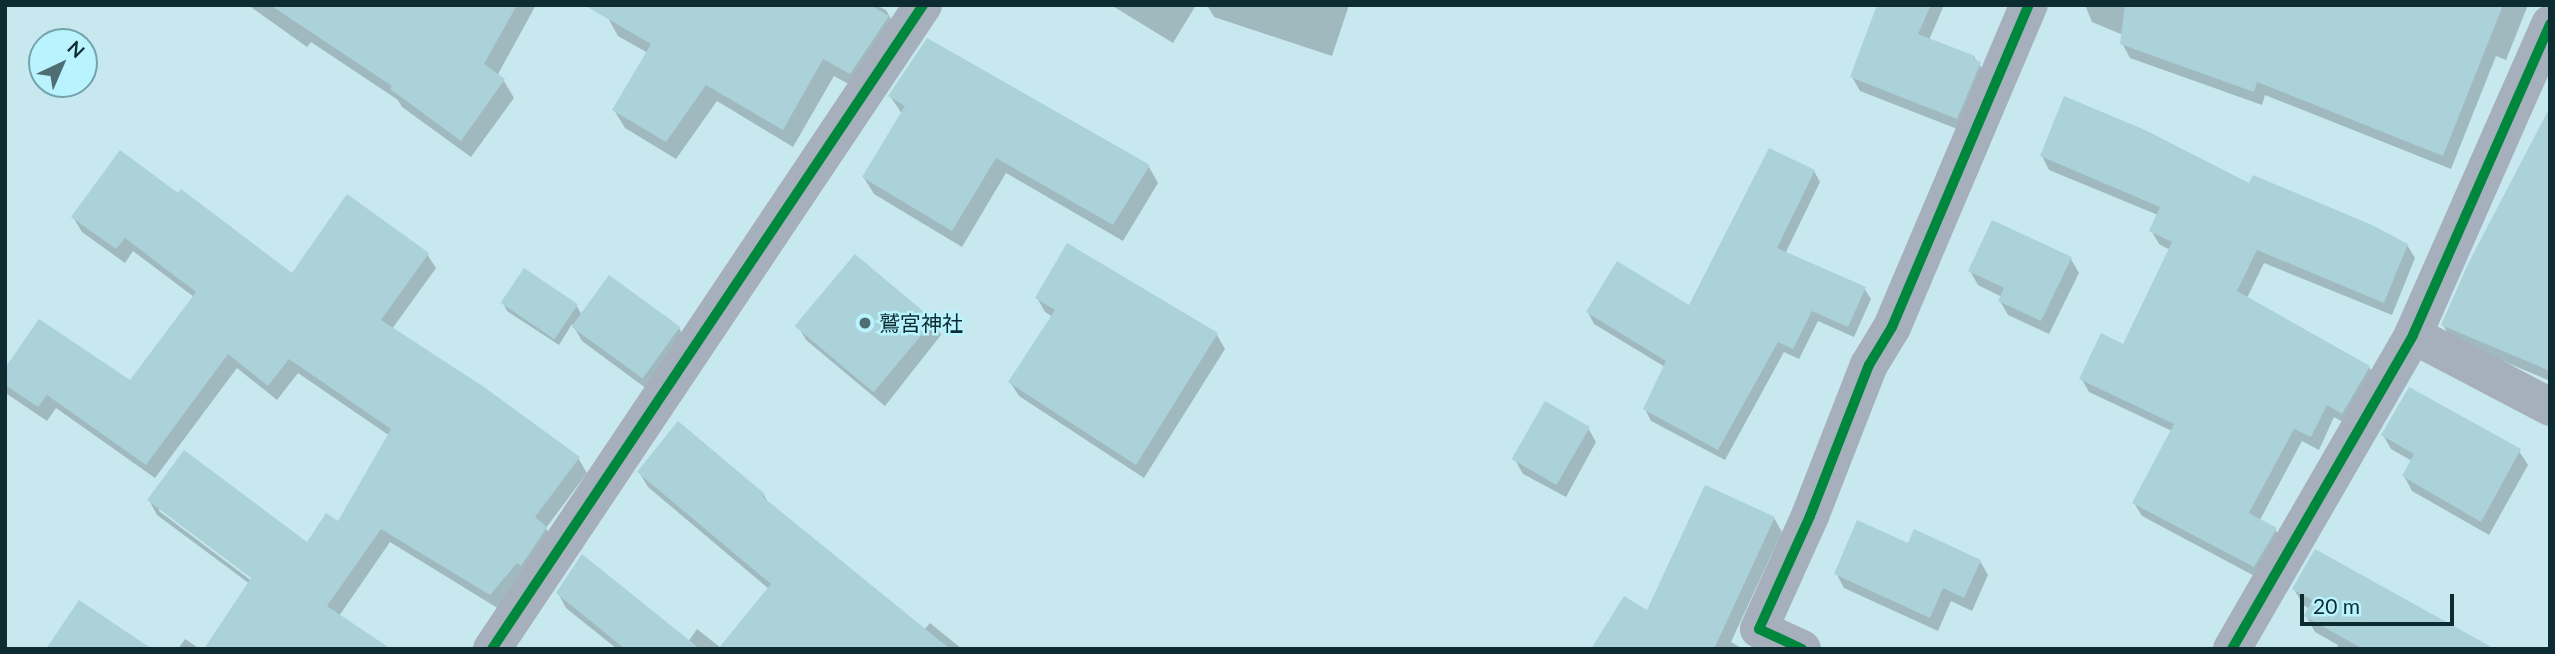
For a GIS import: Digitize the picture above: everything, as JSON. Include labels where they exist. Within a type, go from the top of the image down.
[{"type":"street","points":[[492,649],[923,5]]},
{"type":"street","points":[[1802,649],[1759,629],[1810,516],[1869,365],[1892,327],[2029,5]]},
{"type":"street","points":[[2232,649],[2413,335],[2550,24]]},
{"type":"street","points":[[2413,335],[2550,407]]},
{"type":"building","points":[[270,5],[517,5],[484,64],[505,79],[461,141],[390,89],[392,86]]},
{"type":"building","points":[[584,5],[870,5],[889,16],[850,74],[823,59],[783,130],[706,85],[666,142],[612,110],[651,44]]},
{"type":"building","points":[[1877,5],[1931,5],[1918,34],[1975,56],[1974,59],[1981,62],[1957,119],[1850,77]]},
{"type":"building","points":[[2125,5],[2503,5],[2443,156],[2257,82],[2254,92],[2120,44]]},
{"type":"building","points":[[927,38],[1150,165],[1113,225],[996,158],[952,231],[862,177],[905,106],[888,96]]},
{"type":"building","points":[[2064,96],[2145,130],[2249,183],[2253,175],[2372,225],[2408,244],[2384,303],[2257,250],[2237,291],[2370,366],[2342,414],[2327,405],[2311,437],[2294,429],[2249,513],[2277,528],[2254,567],[2132,503],[2174,424],[2079,379],[2101,333],[2123,344],[2172,242],[2149,231],[2160,207],[2040,156]]},
{"type":"building","points":[[2550,107],[2550,371],[2441,325],[2469,262]]},
{"type":"building","points":[[1769,148],[1815,170],[1777,248],[1866,287],[1848,327],[1812,311],[1793,349],[1778,342],[1718,450],[1643,409],[1666,361],[1586,312],[1617,261],[1689,305]]},
{"type":"building","points":[[120,150],[178,193],[181,189],[292,273],[347,194],[429,253],[381,320],[484,387],[580,457],[535,517],[547,527],[521,566],[517,563],[490,595],[381,529],[327,606],[391,649],[204,649],[251,578],[147,500],[184,450],[307,542],[326,513],[338,521],[391,429],[289,359],[268,386],[228,354],[146,465],[47,395],[38,407],[5,385],[5,368],[39,319],[130,380],[196,292],[125,238],[116,249],[71,217]]},
{"type":"building","points":[[1992,220],[2072,257],[2041,321],[1998,301],[2004,288],[1968,271]]},
{"type":"building","points":[[1067,243],[1218,333],[1136,465],[1008,382],[1055,310],[1035,298]]},
{"type":"building","name":"鷲宮神社","points":[[855,254],[934,320],[873,392],[795,326]]},
{"type":"building","points":[[524,268],[578,304],[554,339],[501,303]]},
{"type":"building","points":[[609,275],[680,327],[643,379],[571,327]]},
{"type":"building","points":[[2409,387],[2521,449],[2481,522],[2402,476],[2414,454],[2381,435]]},
{"type":"building","points":[[1545,401],[1590,427],[1557,485],[1512,459]]},
{"type":"building","points":[[678,421],[765,494],[763,497],[950,649],[718,649],[771,584],[637,472]]},
{"type":"building","points":[[1705,485],[1775,517],[1714,649],[1591,649],[1624,596],[1647,610]]},
{"type":"building","points":[[1857,520],[1908,543],[1914,529],[1981,560],[1964,598],[1943,588],[1930,618],[1834,574]]},
{"type":"building","points":[[2315,549],[2495,649],[2363,649],[2304,616],[2312,600],[2292,589]]},
{"type":"building","points":[[582,554],[700,649],[625,649],[556,593]]},
{"type":"building","points":[[79,600],[152,649],[46,649]]},
{"type":"cycle path","points":[[492,649],[923,5]]},
{"type":"cycle path","points":[[1802,649],[1759,629],[1810,516],[1869,365],[1892,327],[2029,5]]},
{"type":"cycle path","points":[[2232,649],[2413,335],[2550,24]]},
{"type":"place","name":"鷲宮神社","points":[[865,323]]}]
